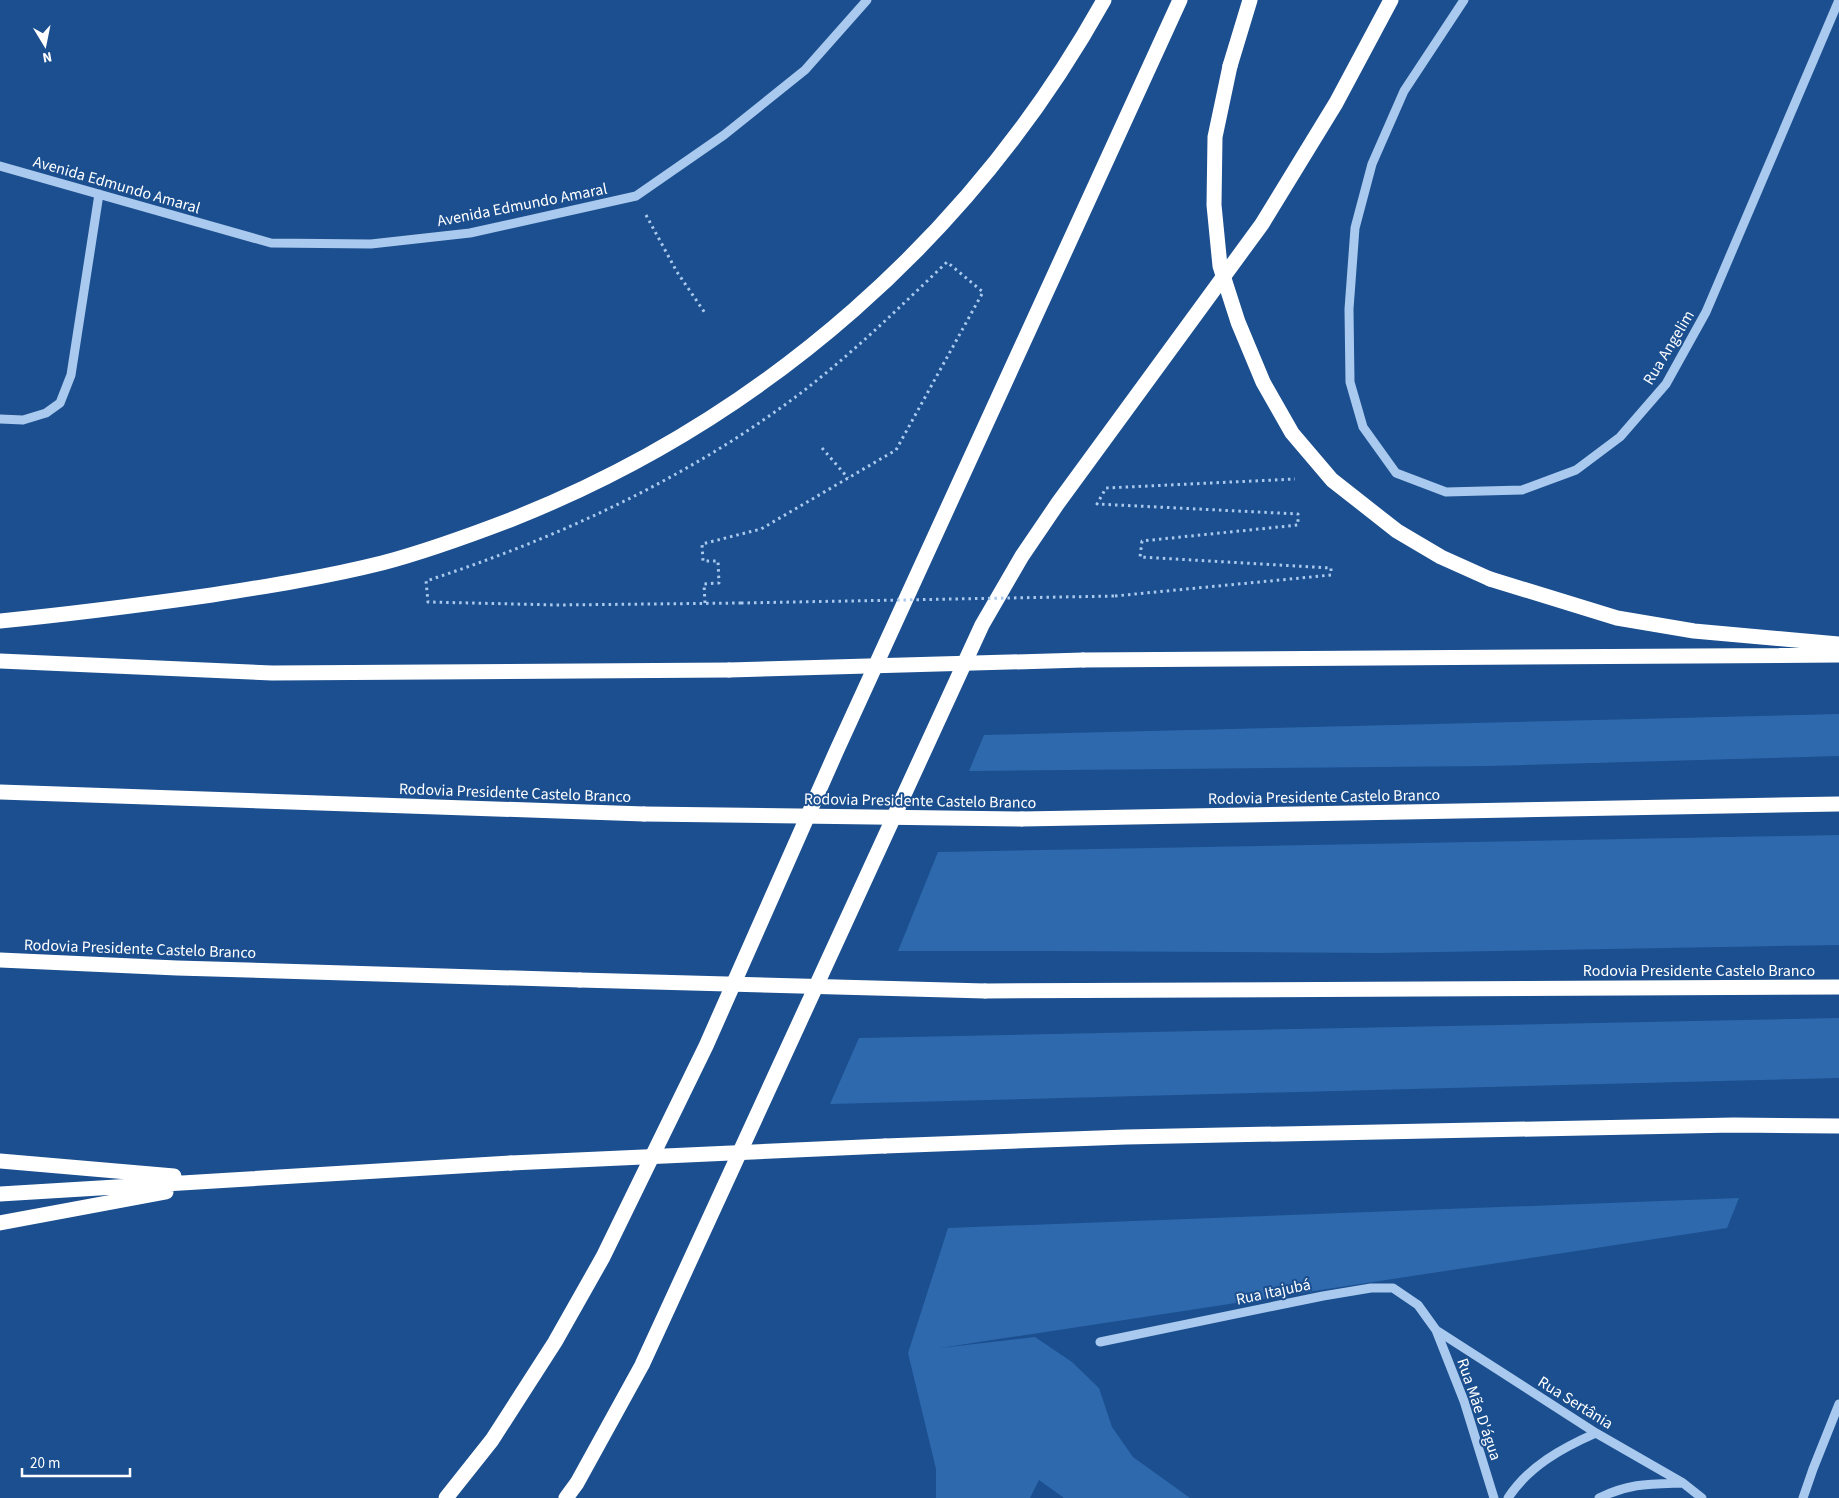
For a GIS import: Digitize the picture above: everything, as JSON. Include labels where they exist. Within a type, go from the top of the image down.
[{"type":"highway","points":[[0,621],[109,610],[295,582],[384,562],[470,536],[554,502],[635,463],[713,417],[787,366],[857,308],[921,246],[972,190],[1011,142],[1048,91],[1088,29],[1104,0]]},
{"type":"highway","points":[[446,1498],[492,1440],[555,1342],[604,1257],[706,1046],[836,752],[1180,0]]},
{"type":"highway","points":[[1250,0],[1230,66],[1215,137],[1214,205],[1220,266],[1238,322],[1264,382],[1292,433],[1332,480],[1397,531],[1442,557],[1490,579],[1617,618],[1694,631],[1839,644]]},
{"type":"highway","points":[[566,1498],[577,1483],[642,1364],[982,625],[1022,556],[1058,503],[1262,224],[1336,103],[1391,0]]},
{"type":"highway","points":[[0,661],[272,673],[729,670],[1083,660],[1839,655]]},
{"type":"highway","name":"Rodovia Presidente Castelo Branco","points":[[0,792],[644,814],[1022,819],[1839,804]]},
{"type":"highway","name":"Rodovia Presidente Castelo Branco","points":[[0,960],[177,968],[986,991],[1839,987]]},
{"type":"highway","points":[[1734,1125],[1839,1119]]},
{"type":"highway","points":[[0,1194],[511,1163],[1126,1137],[1734,1125],[1839,1126]]},
{"type":"highway","points":[[0,1161],[226,1180]]},
{"type":"highway","points":[[0,1223],[226,1180]]},
{"type":"street","name":"Avenida Edmundo Amaral","points":[[0,166],[271,244],[370,244],[470,233],[636,196],[724,135],[805,70],[866,0]]},
{"type":"street","name":"Rua Angelim","points":[[1464,0],[1404,91],[1372,164],[1355,228],[1348,309],[1350,382],[1363,427],[1396,473],[1446,492],[1522,490],[1576,470],[1620,437],[1666,384],[1706,312],[1839,0]]},
{"type":"street","points":[[0,419],[23,420],[46,413],[60,403],[71,375],[99,194]]},
{"type":"street","name":"Rua Itajubá","points":[[1100,1342],[1323,1296],[1371,1288],[1394,1288],[1418,1305],[1436,1330]]},
{"type":"street","name":"Rua Sertânia","points":[[1436,1330],[1596,1433],[1683,1483],[1702,1498]]},
{"type":"street","name":"Rua Mãe D'água","points":[[1436,1330],[1464,1401],[1494,1498]]},
{"type":"street","points":[[1803,1498],[1839,1404]]},
{"type":"street","points":[[1508,1498],[1542,1462],[1565,1446],[1596,1433]]},
{"type":"street","points":[[1599,1498],[1619,1489],[1642,1484],[1683,1483]]},
{"type":"path","points":[[636,196],[677,272],[705,313]]},
{"type":"path","points":[[706,603],[704,584],[719,584],[718,561],[703,562],[702,544],[761,529],[896,450],[983,292],[947,262],[876,330],[805,389],[729,442],[649,489],[566,529],[480,564],[426,581],[428,602],[558,605],[741,603],[1115,596],[1330,575],[1331,568],[1140,557],[1142,540],[1298,524],[1298,514],[1097,504],[1106,488],[1300,478]]},
{"type":"path","points":[[822,448],[848,478]]},
{"type":"shaded area","points":[[1839,714],[1839,756],[1487,766],[969,771],[984,735]]},
{"type":"shaded area","points":[[1839,835],[1839,945],[1378,953],[898,951],[938,852]]},
{"type":"shaded area","points":[[1839,1018],[1839,1078],[830,1104],[859,1038]]},
{"type":"shaded area","points":[[1739,1198],[1727,1228],[940,1348],[1035,1337],[1072,1362],[1099,1388],[1112,1427],[1133,1457],[1190,1498],[1064,1498],[1039,1480],[1030,1498],[936,1498],[936,1469],[908,1353],[948,1228]]}]
